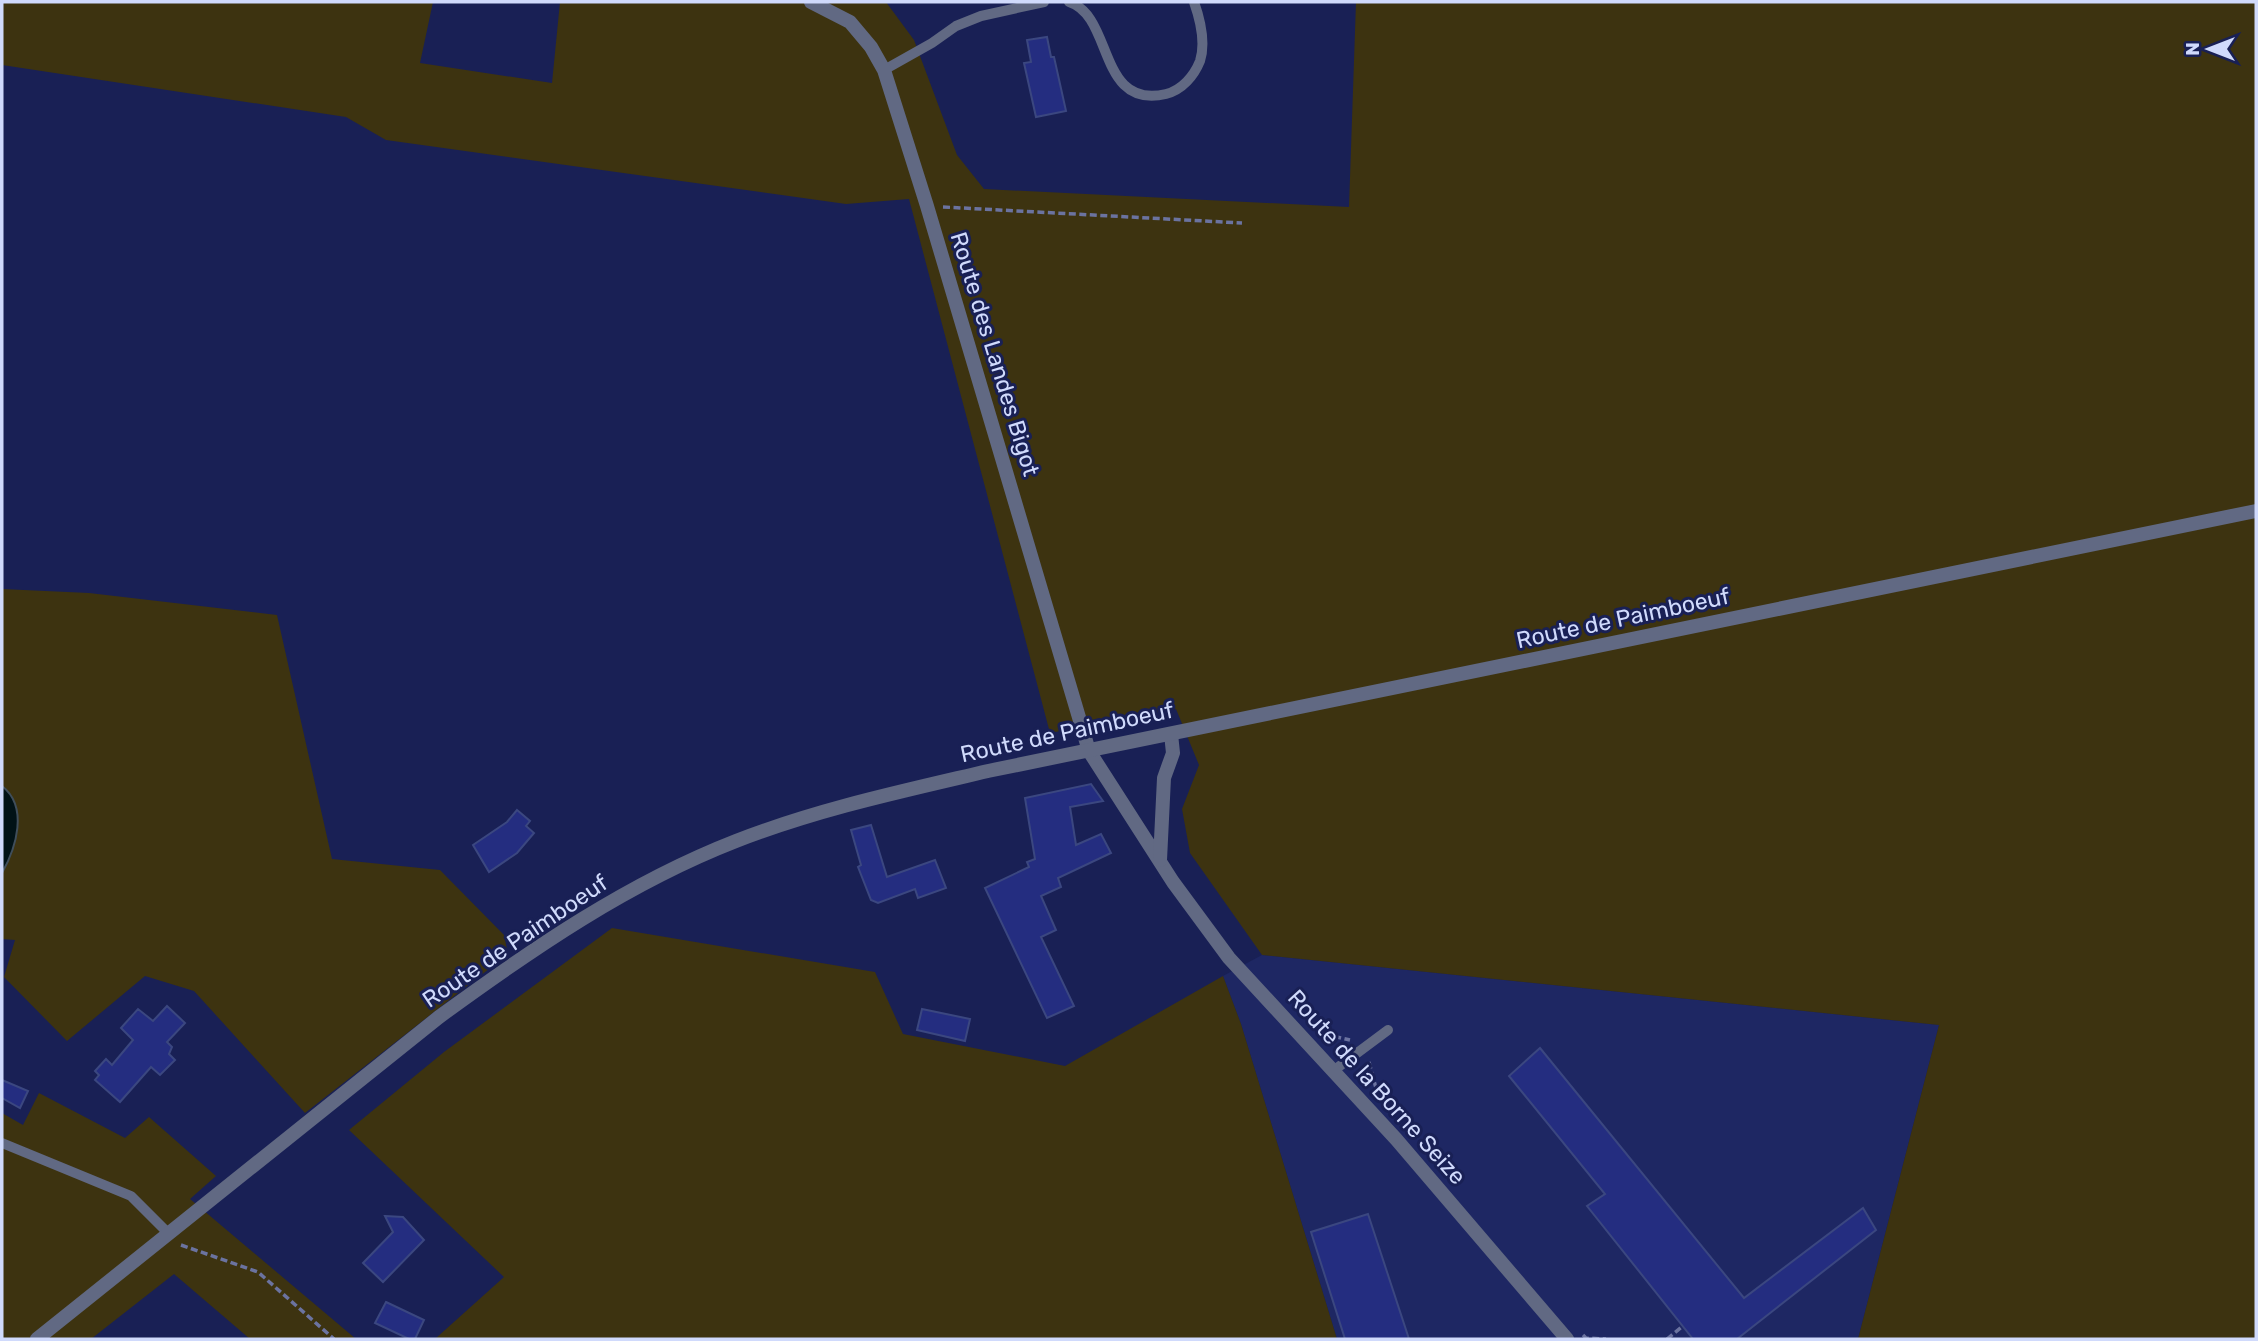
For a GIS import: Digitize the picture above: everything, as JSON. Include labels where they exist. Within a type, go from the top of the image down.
[{"type":"street","name":"Route des Landes Bigot","points":[[811,2],[850,23],[871,47],[884,70],[1089,751],[1160,860]]},
{"type":"street","name":"Route de Paimboeuf","points":[[37,1339],[439,1017],[489,980],[591,912],[621,896],[734,842],[795,819],[860,800],[1089,751],[2256,512]]},
{"type":"street","points":[[1160,860],[1164,778],[1173,753],[1171,734]]},
{"type":"street","name":"Route de la Borne Seize","points":[[1160,860],[1229,958],[1396,1139],[1567,1339]]},
{"type":"lane","points":[[884,70],[932,44],[956,26],[981,16],[1044,2]]},
{"type":"lane","points":[[1069,2],[1086,12],[1114,73],[1129,89],[1144,95],[1166,94],[1181,88],[1194,71],[1200,58],[1202,36],[1194,2]]},
{"type":"lane","points":[[1333,1071],[1388,1030]]},
{"type":"lane","points":[[2,1143],[131,1196],[169,1234]]},
{"type":"path","points":[[927,206],[1242,223]]},
{"type":"path","points":[[169,1234],[179,1244],[258,1272],[334,1339]]},
{"type":"path","points":[[1667,1339],[1683,1326]]},
{"type":"shaded area","points":[[2,2],[433,2],[420,63],[552,83],[560,2],[886,2],[914,40],[957,155],[984,189],[1349,207],[1356,2],[2256,2],[2256,1339],[1858,1339],[1939,1025],[1262,955],[1190,853],[1182,809],[1199,765],[1176,709],[1050,733],[909,199],[846,204],[386,140],[346,117],[2,65]]},
{"type":"shaded area","points":[[2,589],[89,593],[277,615],[332,859],[440,870],[504,935],[508,954],[305,1113],[194,991],[145,976],[67,1041],[4,977],[15,940],[2,939]]},
{"type":"shaded area","points":[[2,786],[10,795],[18,816],[12,852],[2,873]]},
{"type":"shaded area","points":[[612,928],[875,972],[903,1034],[1065,1066],[1223,976],[1241,1024],[1337,1339],[435,1339],[504,1277],[349,1130],[444,1052]]},
{"type":"shaded area","points":[[1262,955],[1939,1025],[1858,1339],[1337,1339],[1241,1024],[1223,976]]},
{"type":"shaded area","points":[[39,1093],[125,1138],[149,1117],[216,1176],[190,1199],[356,1339],[250,1339],[174,1274],[91,1339],[2,1339],[2,1113],[23,1125]]},
{"type":"building","points":[[1047,37],[1066,111],[1036,117],[1024,63],[1031,62],[1027,40]]},
{"type":"building","points":[[1091,784],[1103,801],[1070,807],[1076,845],[1101,834],[1111,853],[1058,878],[1061,887],[1041,896],[1056,930],[1041,937],[1074,1006],[1047,1018],[985,888],[1029,867],[1027,862],[1035,859],[1025,798]]},
{"type":"building","points":[[517,810],[530,821],[526,826],[534,833],[517,853],[489,872],[473,845],[507,822]]},
{"type":"building","points":[[871,825],[887,877],[935,860],[946,888],[918,898],[915,889],[878,903],[871,900],[858,867],[861,865],[851,830]]},
{"type":"building","points":[[167,1006],[185,1023],[167,1042],[172,1047],[169,1054],[175,1060],[160,1075],[151,1067],[120,1102],[95,1080],[99,1075],[95,1071],[106,1059],[112,1065],[133,1040],[121,1028],[138,1009],[153,1021]]},
{"type":"building","points":[[922,1009],[970,1019],[965,1041],[917,1030]]},
{"type":"building","points":[[1540,1048],[1744,1298],[1863,1208],[1876,1230],[1737,1339],[1693,1339],[1587,1206],[1605,1194],[1509,1076]]},
{"type":"building","points":[[2,1080],[28,1091],[20,1108],[2,1098]]},
{"type":"building","points":[[1368,1214],[1409,1339],[1345,1339],[1311,1232]]},
{"type":"building","points":[[385,1216],[403,1217],[424,1240],[383,1282],[363,1263],[393,1232]]},
{"type":"building","points":[[386,1302],[424,1320],[415,1339],[409,1339],[375,1323]]}]
